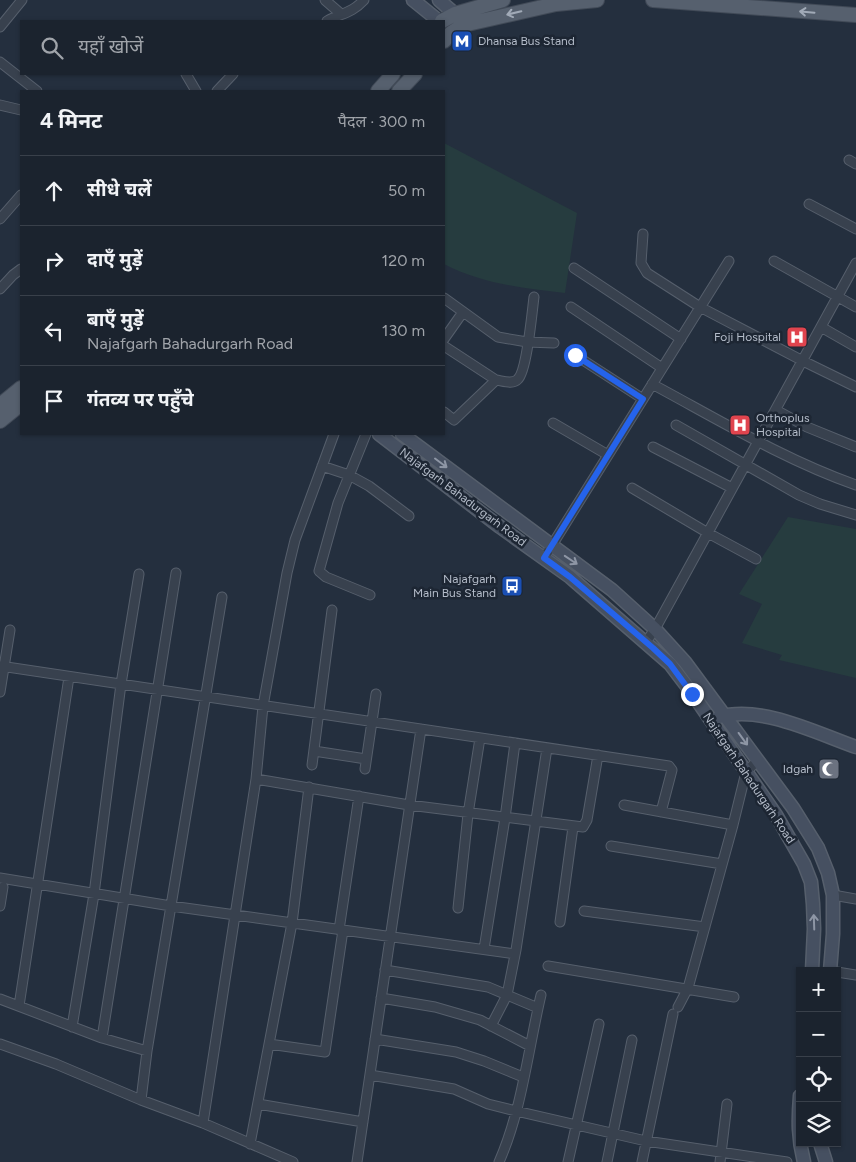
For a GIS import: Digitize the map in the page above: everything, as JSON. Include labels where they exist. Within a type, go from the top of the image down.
[{"type":"main road","points":[[413,0],[439,20]]},
{"type":"main road","points":[[439,0],[454,14]]},
{"type":"main road","points":[[442,20],[454,14],[503,0]]},
{"type":"main road","points":[[454,14],[451,31],[556,4],[596,0]]},
{"type":"main road","points":[[653,0],[856,15]]},
{"type":"main road","points":[[379,90],[392,75]]},
{"type":"main road","points":[[400,90],[414,75]]},
{"type":"main road","points":[[0,405],[20,389]]},
{"type":"main road","points":[[0,421],[20,405]]},
{"type":"main road","name":"Najafgarh Bahadurgarh Road","points":[[380,435],[500,527],[570,577],[670,664],[746,772],[780,823],[804,864],[811,882],[814,929],[812,967]]},
{"type":"main road","name":"Najafgarh Bahadurgarh Road","points":[[403,435],[612,590],[655,629],[686,662],[793,808],[818,848],[828,873],[833,895],[830,967]]},
{"type":"main road","points":[[710,719],[740,714],[762,716],[789,723],[856,747]]},
{"type":"main road","points":[[800,1102],[798,1124],[804,1162]]},
{"type":"main road","points":[[821,1147],[824,1162]]},
{"type":"street","points":[[0,28],[22,0]]},
{"type":"street","points":[[325,0],[341,14]]},
{"type":"street","points":[[329,20],[352,11],[364,0]]},
{"type":"street","points":[[0,62],[36,90]]},
{"type":"street","points":[[187,75],[195,90]]},
{"type":"street","points":[[218,90],[231,75]]},
{"type":"street","points":[[0,105],[20,110]]},
{"type":"street","points":[[0,219],[20,196]]},
{"type":"street","points":[[809,204],[856,229]]},
{"type":"street","points":[[643,234],[642,268],[652,277],[700,306],[856,387]]},
{"type":"street","points":[[544,558],[729,261]]},
{"type":"street","points":[[774,261],[856,307]]},
{"type":"street","points":[[646,642],[708,534],[856,263]]},
{"type":"street","points":[[574,268],[681,339]]},
{"type":"street","points":[[0,290],[20,270]]},
{"type":"street","points":[[445,347],[496,380],[513,382],[518,380],[522,374],[534,297]]},
{"type":"street","points":[[445,299],[498,337],[528,342],[554,343]]},
{"type":"street","points":[[571,307],[662,368]]},
{"type":"street","points":[[445,338],[463,312]]},
{"type":"street","points":[[821,327],[856,347]]},
{"type":"street","points":[[575,355],[643,399]]},
{"type":"street","points":[[445,413],[454,420],[496,380]]},
{"type":"street","points":[[652,384],[758,442],[802,463],[856,485]]},
{"type":"street","points":[[776,410],[807,427],[856,447]]},
{"type":"street","points":[[553,423],[608,456]]},
{"type":"street","points":[[676,425],[745,466],[820,504],[856,515]]},
{"type":"street","points":[[203,1123],[256,779],[263,706],[287,572],[295,540],[334,435]]},
{"type":"street","points":[[366,435],[338,503],[319,571],[326,577],[370,595]]},
{"type":"street","points":[[653,447],[732,488]]},
{"type":"street","points":[[322,466],[349,475],[369,486],[409,516]]},
{"type":"street","points":[[632,488],[708,534],[756,560]]},
{"type":"street","points":[[102,1038],[176,573]]},
{"type":"street","points":[[72,1027],[94,894],[121,684],[139,574]]},
{"type":"street","points":[[141,1100],[147,1050],[222,597]]},
{"type":"street","points":[[312,765],[332,610]]},
{"type":"street","points":[[0,692],[2,667],[10,630]]},
{"type":"street","points":[[2,667],[671,767],[661,812]]},
{"type":"street","points":[[19,1006],[69,677]]},
{"type":"street","points":[[365,769],[376,694]]},
{"type":"street","points":[[357,1162],[421,729]]},
{"type":"street","points":[[458,908],[468,814],[480,738]]},
{"type":"street","points":[[484,949],[515,743]]},
{"type":"street","points":[[491,1026],[507,995],[547,748]]},
{"type":"street","points":[[314,752],[366,759]]},
{"type":"street","points":[[256,779],[468,814],[583,827],[586,825],[598,755]]},
{"type":"street","points":[[642,1162],[675,1010],[688,988],[746,772],[758,760]]},
{"type":"street","points":[[250,1144],[292,923],[308,787]]},
{"type":"street","points":[[269,1044],[325,1052],[359,796]]},
{"type":"street","points":[[624,805],[733,825]]},
{"type":"street","points":[[560,922],[573,827]]},
{"type":"street","points":[[611,846],[722,864]]},
{"type":"street","points":[[0,906],[1,882],[38,883],[171,906],[515,954]]},
{"type":"street","points":[[833,895],[856,899]]},
{"type":"street","points":[[584,911],[704,927]]},
{"type":"street","points":[[548,966],[734,997]]},
{"type":"street","points":[[386,970],[488,987],[538,1008]]},
{"type":"street","points":[[841,973],[856,975]]},
{"type":"street","points":[[499,1162],[506,1146],[516,1111],[541,995]]},
{"type":"street","points":[[381,998],[435,1007],[480,1020],[530,1046]]},
{"type":"street","points":[[0,999],[102,1038],[147,1050]]},
{"type":"street","points":[[568,1162],[599,1024]]},
{"type":"street","points":[[375,1039],[456,1052],[523,1077]]},
{"type":"street","points":[[607,1162],[632,1040]]},
{"type":"street","points":[[0,1044],[56,1064],[141,1100],[203,1123],[293,1162]]},
{"type":"street","points":[[370,1075],[454,1089],[488,1104],[646,1141],[787,1162]]},
{"type":"street","points":[[258,1104],[363,1122]]},
{"type":"street","points":[[720,1162],[727,1104]]},
{"type":"green space","points":[[445,144],[577,213],[565,293],[488,281],[445,264]]},
{"type":"green space","points":[[788,517],[856,529],[856,678],[779,660],[782,655],[742,643],[762,604],[739,594]]},
{"type":"place","name":"Dhansa Bus Stand","points":[[462,41]]},
{"type":"place","name":"Foji Hospital","points":[[797,337]]},
{"type":"place","name":"Orthoplus Hospital","points":[[740,425]]},
{"type":"place","name":"Najafgarh Main Bus Stand","points":[[512,586]]},
{"type":"place","name":"Idgah","points":[[829,769]]},
{"type":"route","points":[[575,355],[643,399],[544,558],[570,577],[653,648],[670,664],[692,694]]}]
